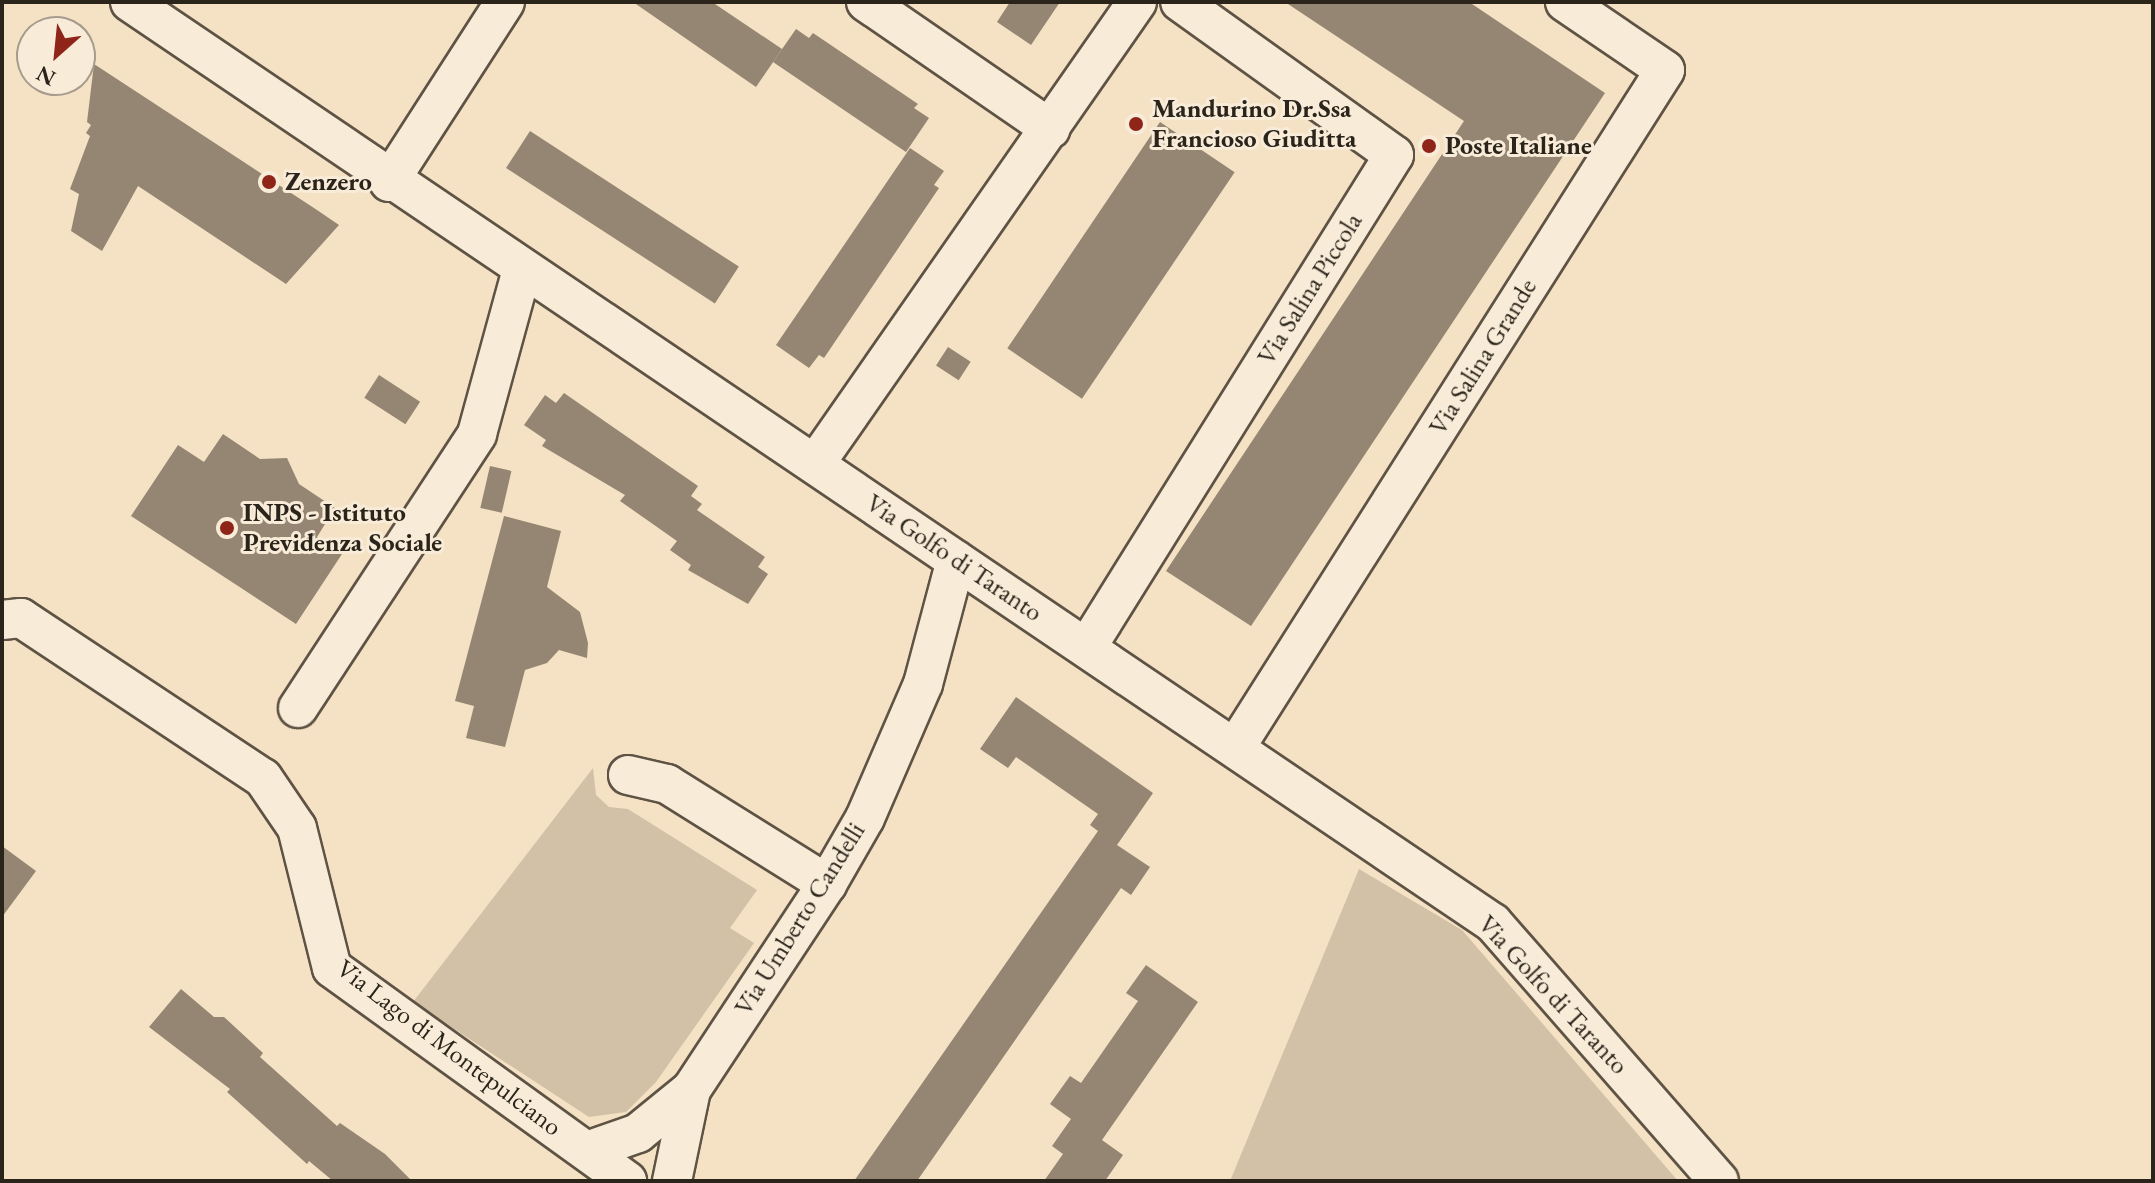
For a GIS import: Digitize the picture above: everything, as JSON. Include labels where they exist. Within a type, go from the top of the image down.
[{"type":"street","name":"Via Golfo di Taranto","points":[[130,2],[389,182],[1237,745],[1493,923],[1719,1181]]},
{"type":"street","points":[[389,182],[505,2]]},
{"type":"street","points":[[866,2],[1051,129]]},
{"type":"street","points":[[815,464],[1137,2]]},
{"type":"street","name":"Via Salina Piccola","points":[[1087,647],[1394,155],[1180,2]]},
{"type":"street","name":"Via Salina Grande","points":[[1237,745],[1665,70],[1568,3]]},
{"type":"street","points":[[298,708],[477,434],[522,269]]},
{"type":"street","name":"Via Umberto Candelli","points":[[587,1151],[638,1133],[691,1090],[827,884],[865,818],[923,684],[956,560]]},
{"type":"street","name":"Via Lago di Montepulciano","points":[[2,620],[21,618],[263,778],[297,828],[332,968],[627,1181]]},
{"type":"street","points":[[628,775],[667,784],[827,884]]},
{"type":"street","name":"Via Umberto Candelli","points":[[672,1181],[691,1090]]},
{"type":"shaded area","points":[[593,768],[596,795],[609,807],[628,809],[757,890],[730,928],[754,943],[656,1082],[626,1112],[589,1117],[413,1002]]},
{"type":"shaded area","points":[[1359,869],[1462,930],[1678,1181],[1230,1181]]},
{"type":"building","points":[[633,2],[712,2],[782,49],[756,87]]},
{"type":"building","points":[[1010,2],[1060,2],[1031,45],[997,22]]},
{"type":"building","points":[[1285,2],[1469,2],[1605,93],[1251,626],[1166,571],[1464,121]]},
{"type":"building","points":[[796,29],[809,38],[813,33],[918,104],[914,108],[929,118],[906,152],[773,62]]},
{"type":"building","points":[[96,65],[339,225],[286,284],[138,186],[102,251],[71,231],[79,194],[70,189],[90,136],[86,133],[91,125],[87,122],[90,96],[96,96]]},
{"type":"building","points":[[1160,122],[1235,172],[1082,399],[1007,348]]},
{"type":"building","points":[[530,131],[739,267],[715,304],[506,168]]},
{"type":"building","points":[[910,148],[944,171],[934,185],[939,188],[824,358],[819,355],[809,368],[776,345]]},
{"type":"building","points":[[948,347],[971,362],[959,380],[936,365]]},
{"type":"building","points":[[379,375],[420,402],[405,424],[364,398]]},
{"type":"building","points":[[564,393],[698,486],[691,496],[702,504],[697,510],[765,557],[758,567],[768,574],[748,604],[688,570],[691,565],[670,550],[677,541],[620,501],[625,495],[542,446],[546,440],[524,425],[545,395],[556,403]]},
{"type":"building","points":[[223,434],[260,459],[287,458],[299,484],[335,508],[317,537],[342,554],[296,624],[131,516],[178,445],[204,462]]},
{"type":"building","points":[[490,466],[511,471],[502,513],[480,508]]},
{"type":"building","points":[[504,516],[561,531],[547,587],[580,612],[588,643],[587,658],[559,650],[547,663],[525,670],[505,747],[466,738],[474,706],[455,701]]},
{"type":"building","points":[[1016,697],[1153,793],[1117,845],[1150,867],[1131,895],[1121,888],[917,1181],[854,1181],[1098,831],[1090,825],[1098,814],[1016,757],[1008,768],[980,749]]},
{"type":"building","points":[[2,846],[36,871],[2,917]]},
{"type":"building","points":[[1146,965],[1198,1002],[1102,1140],[1123,1155],[1105,1181],[1044,1181],[1063,1154],[1052,1146],[1071,1119],[1050,1104],[1070,1076],[1081,1083],[1138,1001],[1126,993]]},
{"type":"building","points":[[181,989],[214,1017],[224,1017],[263,1053],[260,1057],[337,1126],[340,1123],[385,1154],[412,1181],[333,1181],[309,1161],[307,1164],[227,1092],[230,1089],[149,1027]]},
{"type":"place","name":"Mandurino Dr.Ssa Francioso Giuditta","points":[[1136,124]]},
{"type":"place","name":"Poste Italiane","points":[[1429,146]]},
{"type":"place","name":"Zenzero","points":[[269,182]]},
{"type":"place","name":"INPS - Istituto Previdenza Sociale","points":[[227,528]]}]
